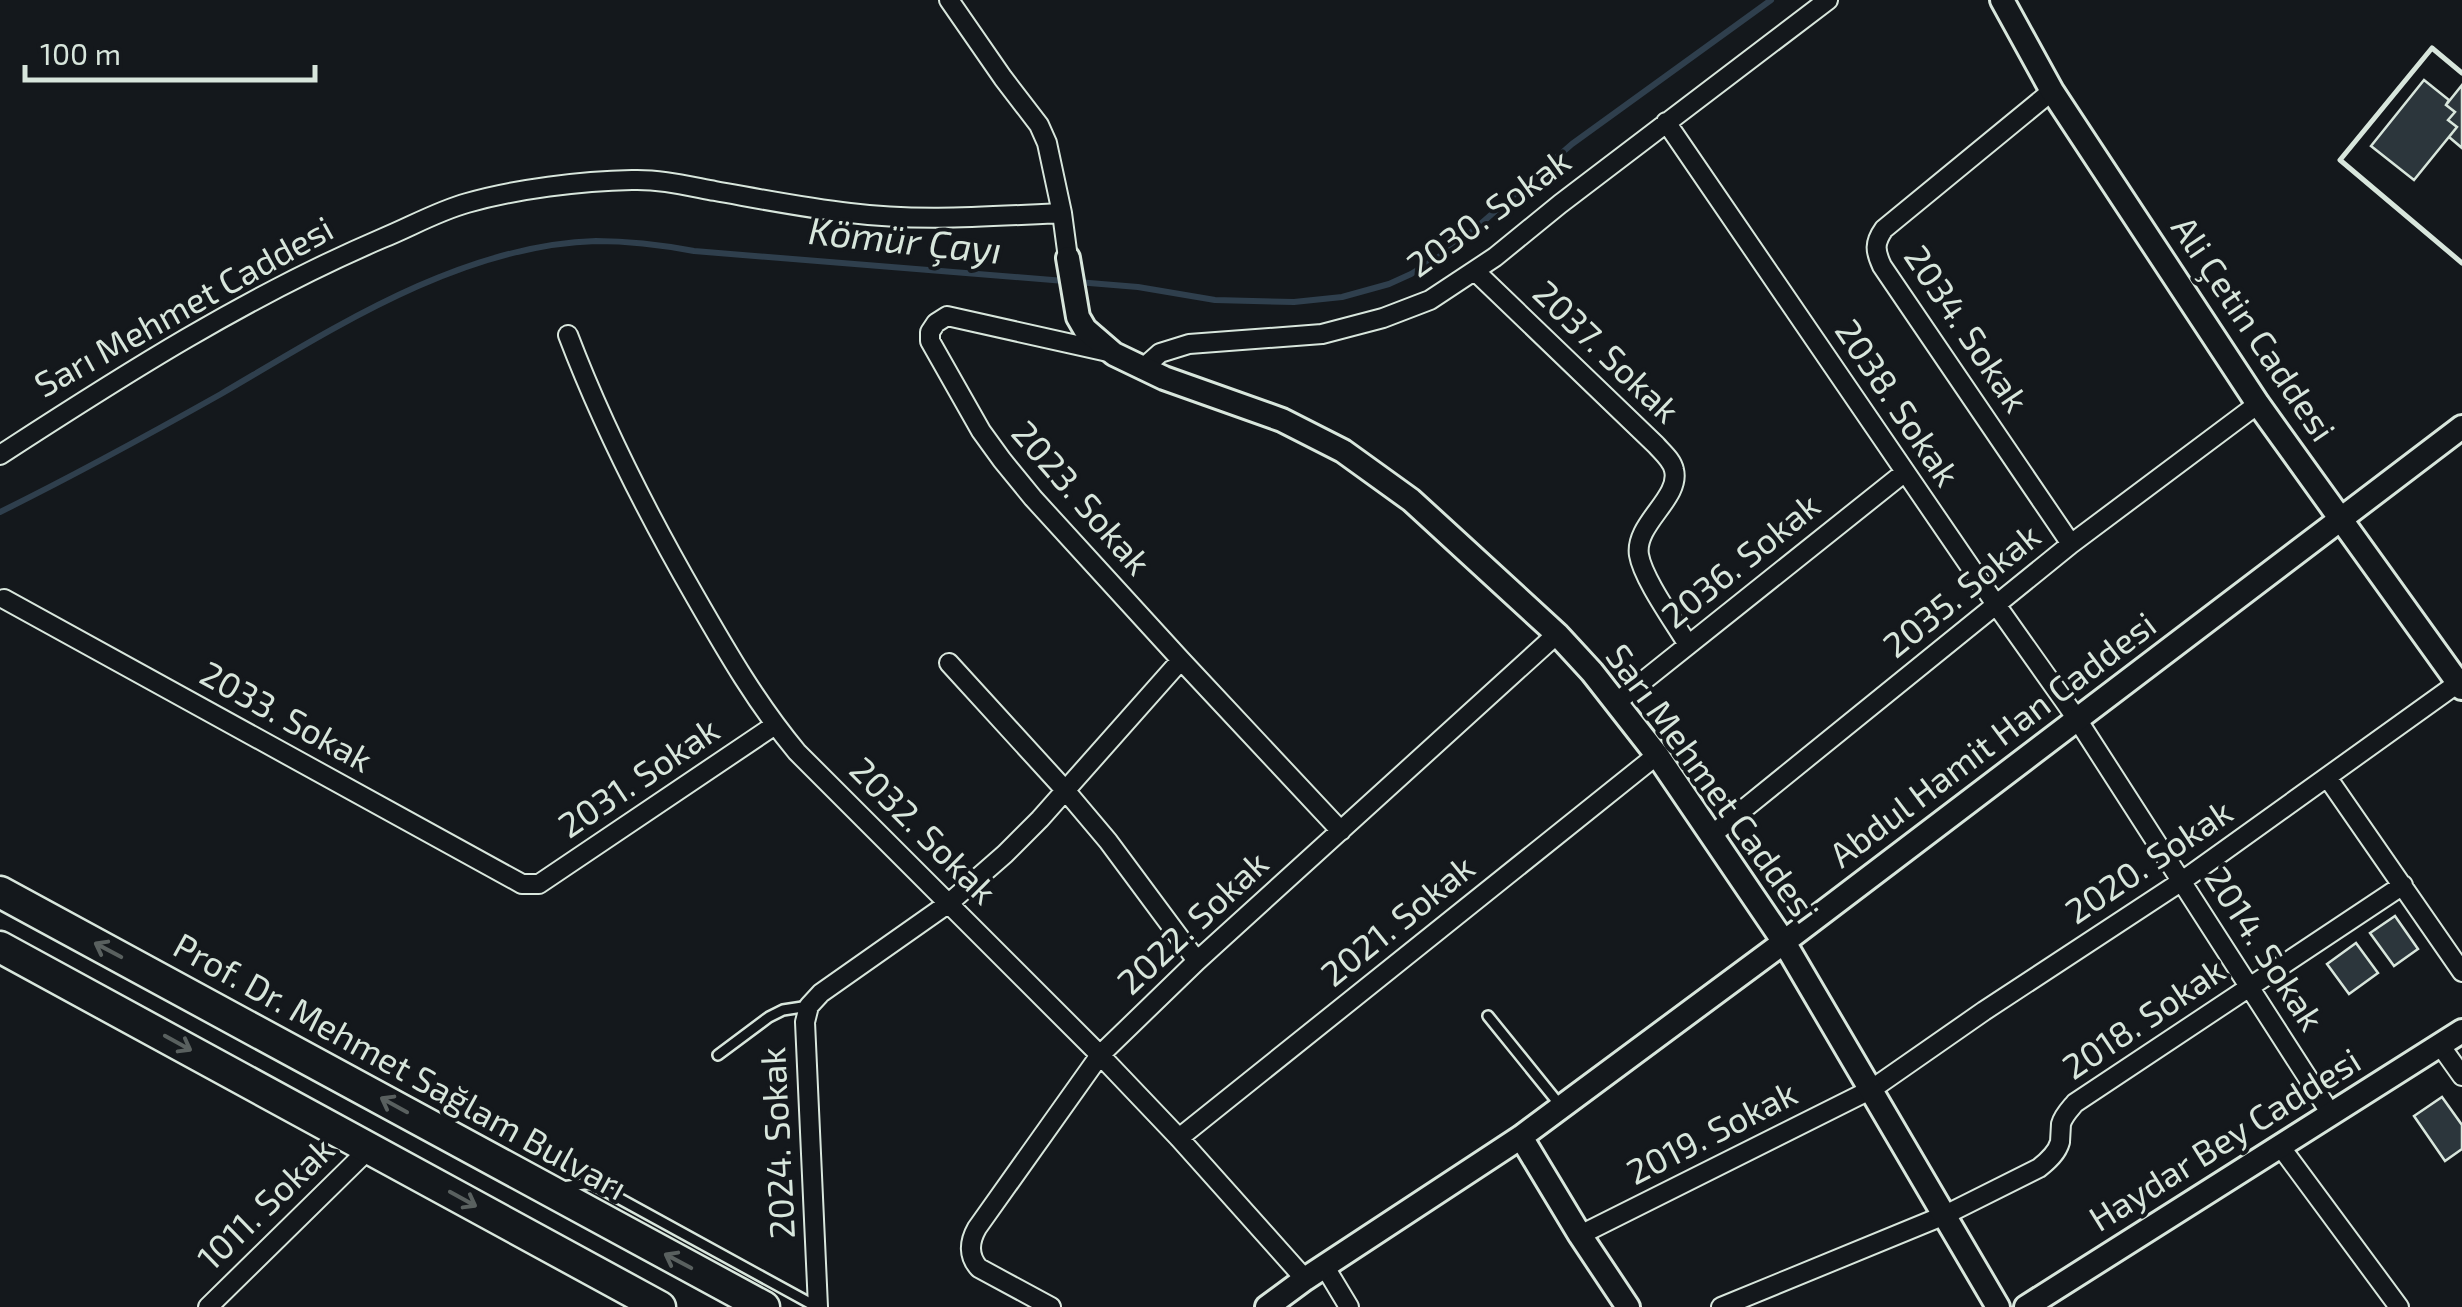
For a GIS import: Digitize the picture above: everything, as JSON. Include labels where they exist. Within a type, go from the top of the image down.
[{"type":"highway","name":"Prof. Dr. Mehmet Sağlam Bulvarı","points":[[0,892],[764,1307]]},
{"type":"highway","points":[[0,947],[648,1304]]},
{"type":"street","points":[[950,0],[1040,125],[1062,213]]},
{"type":"street","name":"2030. Sokak","points":[[1142,369],[1160,353],[1188,344],[1322,334],[1383,318],[1430,300],[1476,272],[1828,0]]},
{"type":"street","name":"Ali Çetin Caddesi","points":[[2002,0],[2052,92],[2258,404],[2460,686]]},
{"type":"street","name":"2034. Sokak","points":[[2052,92],[1884,230],[1876,241],[1876,253],[2071,544]]},
{"type":"street","name":"2038. Sokak","points":[[1666,122],[2077,719]]},
{"type":"street","name":"Sarı Mehmet Caddesi","points":[[0,455],[105,386],[275,289],[466,204],[570,185],[636,180],[904,218],[1062,213],[1078,317],[1114,354],[1142,369],[1282,420],[1344,452],[1410,500],[1556,634],[1617,702],[1784,942],[1998,1307]]},
{"type":"street","name":"2037. Sokak","points":[[1476,272],[1656,445],[1674,468],[1672,488],[1646,528],[1639,554],[1688,645]]},
{"type":"street","name":"2023. Sokak","points":[[1114,354],[947,316],[936,322],[930,332],[930,341],[980,431],[1032,498],[1341,831]]},
{"type":"street","name":"2032. Sokak","points":[[568,336],[621,461],[660,536],[775,725],[1100,1055]]},
{"type":"street","name":"2035. Sokak","points":[[1712,834],[2071,544],[2258,404]]},
{"type":"street","name":"Abdul Hamit Han Caddesi","points":[[1266,1307],[1562,1107],[2462,427]]},
{"type":"street","name":"2036. Sokak","points":[[1617,702],[1905,472]]},
{"type":"street","name":"2033. Sokak","points":[[4,598],[522,884],[540,884]]},
{"type":"street","name":"2022. Sokak","points":[[1100,1055],[1556,634]]},
{"type":"street","name":"2024. Sokak","points":[[818,1307],[805,1022],[810,1006],[841,977],[949,903],[1004,854],[1181,660]]},
{"type":"street","points":[[949,664],[1065,790],[1198,961]]},
{"type":"street","name":"2020. Sokak","points":[[1872,1089],[2182,881],[2460,686]]},
{"type":"street","name":"2014. Sokak","points":[[2077,719],[2331,1114]]},
{"type":"street","name":"2031. Sokak","points":[[540,884],[775,725]]},
{"type":"street","name":"2021. Sokak","points":[[1179,1138],[1657,755]]},
{"type":"street","points":[[2327,777],[2462,972]]},
{"type":"street","name":"2018. Sokak","points":[[1721,1307],[1945,1215],[2039,1168],[2056,1150],[2060,1125],[2075,1103],[2403,885]]},
{"type":"street","name":"Haydar Bey Caddesi","points":[[2026,1307],[2462,1031]]},
{"type":"street","points":[[2440,1045],[2462,1076]]},
{"type":"street","points":[[1051,1307],[979,1268],[972,1258],[972,1239],[1100,1055],[1349,1307]]},
{"type":"street","name":"2019. Sokak","points":[[1580,1235],[1872,1089]]},
{"type":"street","points":[[1521,1137],[1628,1307]]},
{"type":"street","points":[[2280,1146],[2399,1307]]},
{"type":"street","name":"1011. Sokak","points":[[208,1307],[370,1148]]},
{"type":"lane","points":[[718,1055],[769,1017],[783,1010],[810,1006]]},
{"type":"lane","points":[[1488,1016],[1562,1107]]},
{"type":"lane","points":[[543,1189],[590,1183],[818,1307]]},
{"type":"building","points":[[2424,80],[2449,100],[2446,105],[2455,112],[2448,120],[2457,127],[2414,180],[2371,146]]},
{"type":"building","points":[[2462,85],[2462,148],[2449,137],[2457,127],[2448,120],[2455,112],[2446,105]]},
{"type":"building","points":[[2395,916],[2418,949],[2394,966],[2370,933]]},
{"type":"building","points":[[2356,943],[2378,973],[2349,994],[2327,964]]},
{"type":"building","points":[[2442,1097],[2462,1125],[2462,1149],[2445,1161],[2414,1116]]},
{"type":"waterway","name":"Kömür Çayı","points":[[0,512],[139,440],[400,294],[496,257],[546,246],[596,241],[634,243],[1138,287],[1215,300],[1294,302],[1342,297],[1389,284],[1453,248],[1572,144],[1771,0]]},
{"type":"wall","points":[[2462,73],[2432,48],[2340,160],[2462,263]]}]
